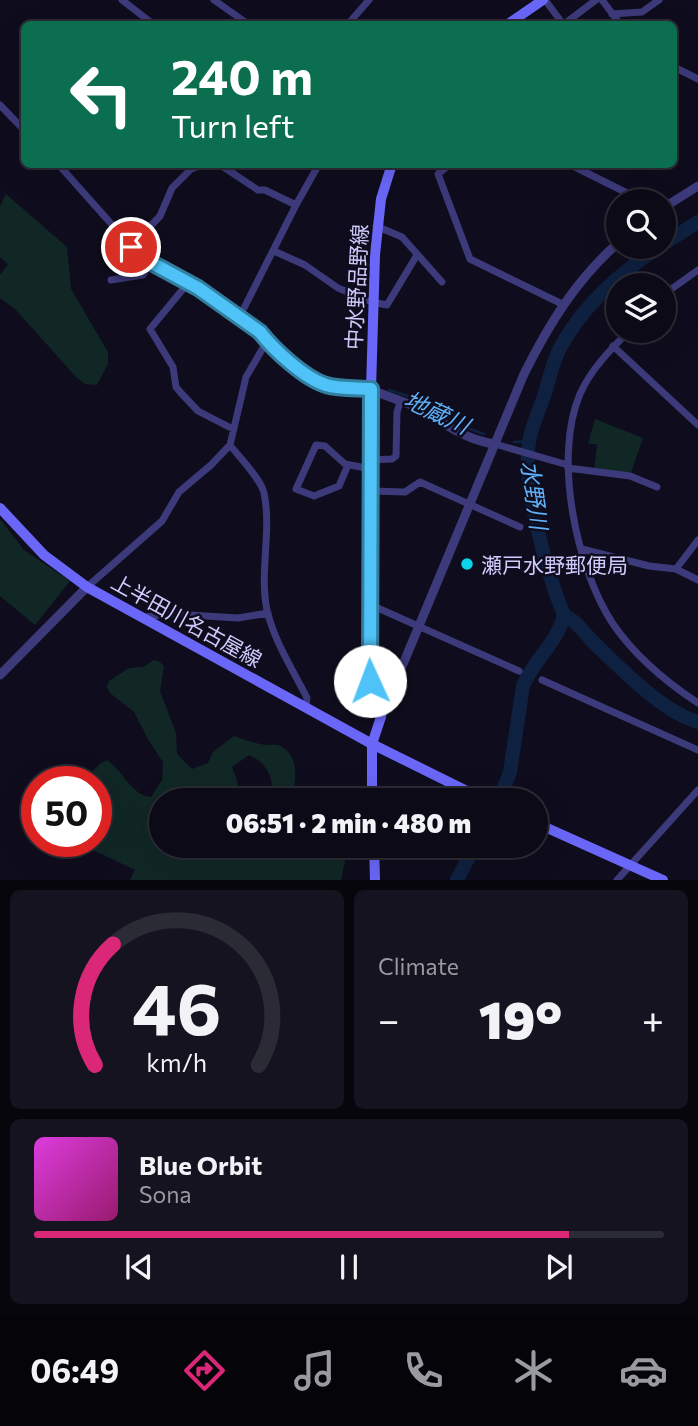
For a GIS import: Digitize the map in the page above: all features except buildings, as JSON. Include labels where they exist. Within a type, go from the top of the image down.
[{"type":"main road","points":[[512,21],[544,0]]},
{"type":"main road","name":"中水野品野線","points":[[381,717],[372,706],[369,657],[372,302],[376,226],[391,168]]},
{"type":"main road","name":"上半田川名古屋線","points":[[0,508],[44,555],[87,587],[372,744],[461,788]]},
{"type":"main road","points":[[372,788],[372,744],[381,717]]},
{"type":"main road","points":[[548,828],[663,880]]},
{"type":"main road","points":[[374,858],[375,880]]},
{"type":"street","points":[[122,0],[149,21]]},
{"type":"street","points":[[214,0],[244,21]]},
{"type":"street","points":[[351,21],[369,0]]},
{"type":"street","points":[[544,0],[561,21]]},
{"type":"street","points":[[567,21],[596,0]]},
{"type":"street","points":[[602,0],[618,21]]},
{"type":"street","points":[[612,14],[642,12],[659,0]]},
{"type":"street","points":[[677,68],[698,79]]},
{"type":"street","points":[[0,105],[21,127]]},
{"type":"street","points":[[62,168],[131,247],[260,332],[314,380],[328,386],[371,389],[415,407],[457,433],[485,443],[566,466],[630,476],[657,487]]},
{"type":"street","points":[[131,247],[160,216],[172,188],[194,168]]},
{"type":"street","points":[[225,168],[258,190],[265,190],[296,205]]},
{"type":"street","points":[[239,318],[317,168]]},
{"type":"street","points":[[445,168],[438,174],[470,259],[562,304]]},
{"type":"street","points":[[577,168],[619,189]]},
{"type":"street","points":[[676,200],[698,186]]},
{"type":"street","points":[[376,226],[402,237],[442,282]]},
{"type":"street","points":[[274,251],[305,265],[338,288],[372,302],[387,304],[418,255]]},
{"type":"street","points":[[381,717],[524,374],[562,304],[606,253]]},
{"type":"street","points":[[111,280],[142,275],[150,262]]},
{"type":"street","points":[[676,286],[698,270]]},
{"type":"street","points":[[188,283],[150,329],[173,367],[176,387],[198,411],[233,429]]},
{"type":"street","points":[[0,675],[87,587],[162,521],[179,492],[230,445],[246,376],[267,341]]},
{"type":"street","points":[[616,343],[580,393],[573,418],[566,466],[572,512],[595,591],[614,624],[665,681],[698,703]]},
{"type":"street","points":[[613,346],[698,425]]},
{"type":"street","points":[[348,465],[339,486],[314,496],[296,489],[316,445],[325,446],[348,465],[371,464],[396,456],[397,412],[400,402]]},
{"type":"street","points":[[230,445],[264,491],[264,579],[268,613],[307,698],[306,707]]},
{"type":"street","points":[[371,491],[405,492],[420,482],[520,527]]},
{"type":"street","points":[[676,569],[698,540]]},
{"type":"street","points":[[582,549],[649,566],[676,569],[698,580]]},
{"type":"street","points":[[371,605],[519,671]]},
{"type":"street","points":[[142,617],[174,614],[238,618],[268,613]]},
{"type":"street","points":[[542,680],[698,750]]},
{"type":"street","points":[[617,880],[698,790]]},
{"type":"green space","points":[[6,194],[67,247],[71,289],[108,352],[108,364],[97,385],[85,384],[76,377],[16,310],[0,298],[0,275],[8,264],[0,257],[0,206]]},
{"type":"green space","points":[[595,419],[643,438],[630,476],[594,471],[597,444],[588,444]]},
{"type":"green space","points":[[0,519],[24,550],[70,581],[35,625],[0,596]]},
{"type":"green space","points":[[154,660],[164,666],[160,691],[176,733],[177,754],[192,769],[208,763],[213,752],[234,736],[265,745],[278,745],[285,749],[294,762],[293,788],[272,788],[265,767],[249,755],[232,767],[238,788],[157,788],[162,780],[163,762],[134,712],[110,693],[107,687],[109,681],[129,668],[143,667]]},
{"type":"green space","points":[[107,760],[144,796],[149,797],[149,858],[346,858],[341,880],[130,880],[135,870],[108,857],[112,857],[112,766],[98,766]]},
{"type":"waterway","name":"水野川","points":[[676,236],[698,222]]},
{"type":"waterway","name":"水野川","points":[[642,259],[590,305],[559,350],[530,436],[529,481],[550,577],[564,615],[577,624],[643,689],[670,709],[698,722]]},
{"type":"waterway","name":"地蔵川","points":[[247,317],[266,330],[311,371],[330,379]]},
{"type":"waterway","name":"地蔵川","points":[[389,390],[420,400],[462,426],[484,434]]},
{"type":"waterway","name":"地蔵川","points":[[514,442],[529,441]]},
{"type":"waterway","points":[[504,788],[510,772],[523,686],[556,635],[564,615]]},
{"type":"waterway","points":[[457,880],[468,858]]},
{"type":"place","name":"瀬戸水野郵便局","points":[[467,564]]},
{"type":"route","points":[[131,247],[150,262],[198,288],[205,296],[260,332],[314,380],[328,386],[371,389],[370,681]]}]
